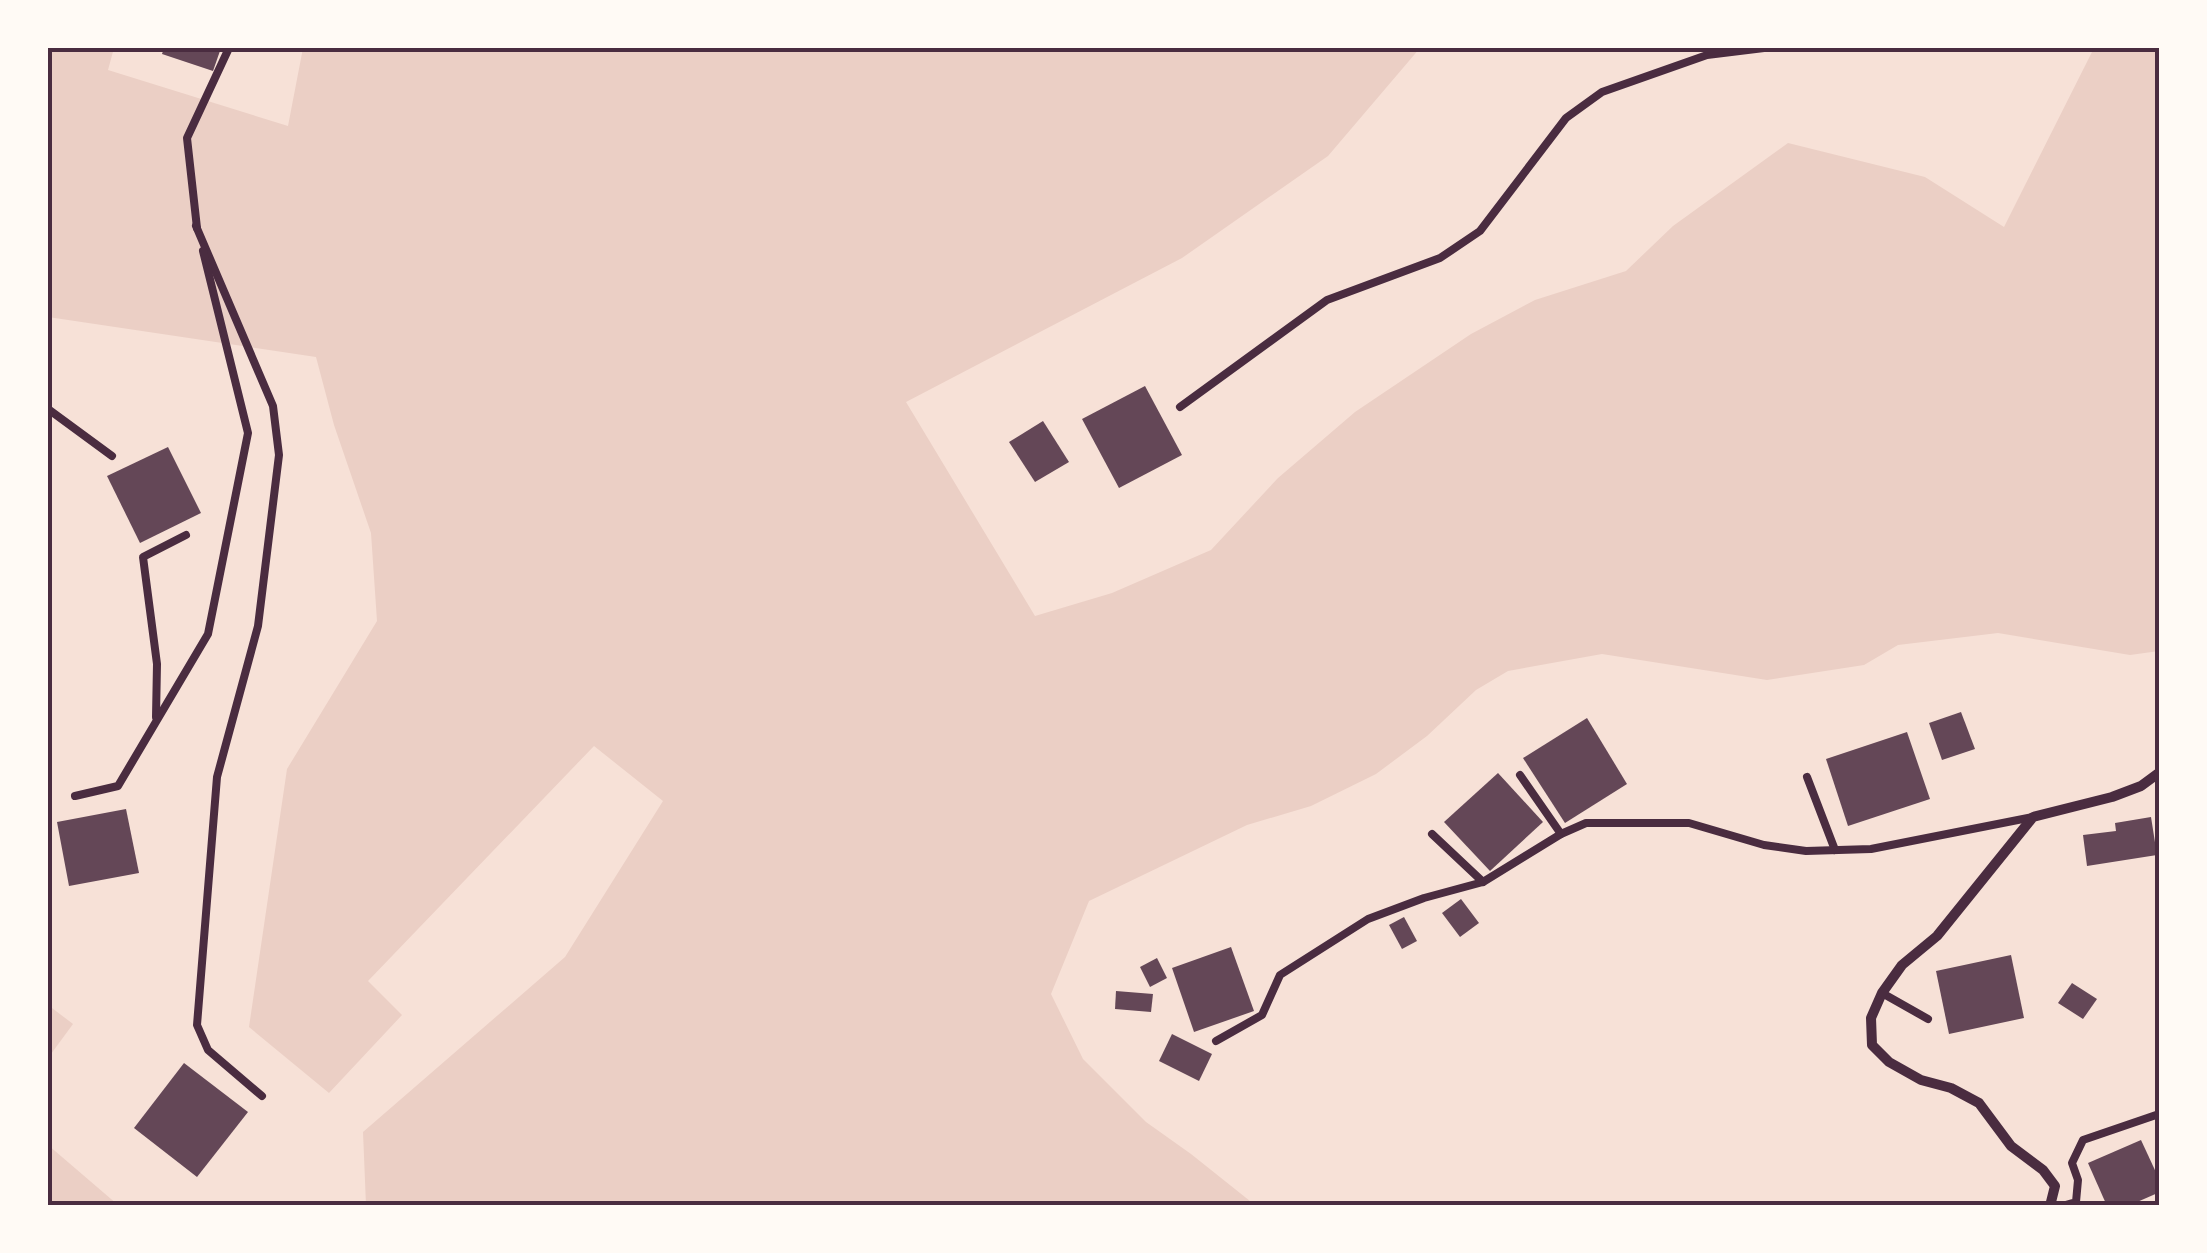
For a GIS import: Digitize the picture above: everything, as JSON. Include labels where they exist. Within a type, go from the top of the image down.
[{"type":"street","points":[[2050,1206],[2055,1186],[2043,1170],[2011,1146],[1979,1103],[1889,1062],[1872,1045],[1871,1018],[1902,964],[1937,936],[2034,817],[2112,798],[2159,777]]},
{"type":"lane","points":[[75,796],[118,786],[208,634],[248,433],[196,226],[187,138],[229,48]]},
{"type":"lane","points":[[1180,408],[1327,300],[1440,258],[1480,232],[1566,118],[1602,92],[1707,55],[1764,48]]},
{"type":"lane","points":[[196,226],[273,406],[279,454],[258,626],[217,776],[197,1024],[208,1050],[262,1096]]},
{"type":"lane","points":[[48,409],[112,456]]},
{"type":"lane","points":[[156,722],[157,664],[143,558],[186,535]]},
{"type":"lane","points":[[1520,774],[1561,834]]},
{"type":"lane","points":[[1808,777],[1835,850]]},
{"type":"lane","points":[[1216,1041],[1262,1015],[1280,975],[1368,919],[1483,882],[1586,823],[1688,824],[1806,852],[1872,849],[2034,817]]},
{"type":"lane","points":[[1432,834],[1483,882]]},
{"type":"lane","points":[[1882,993],[1928,1019]]},
{"type":"lane","points":[[2062,1206],[2076,1202],[2078,1180],[2072,1163],[2082,1140],[2160,1116]]},
{"type":"shaded area","points":[[48,48],[114,48],[108,70],[288,126],[303,48],[1420,48],[1328,156],[1182,258],[906,402],[1035,616],[1112,593],[1211,550],[1278,478],[1355,412],[1471,334],[1535,300],[1626,271],[1673,226],[1788,143],[1925,177],[2004,227],[2094,48],[2159,48],[2159,651],[2130,655],[1998,633],[1898,645],[1864,665],[1767,680],[1602,654],[1508,671],[1476,690],[1427,736],[1376,774],[1311,806],[1247,825],[1089,901],[1051,994],[1083,1059],[1146,1122],[1255,1205],[366,1205],[363,1132],[565,957],[663,801],[594,746],[368,981],[402,1015],[329,1093],[249,1027],[287,769],[377,621],[371,533],[334,425],[316,357],[48,317]]},
{"type":"shaded area","points":[[48,1005],[73,1024],[48,1058]]},
{"type":"shaded area","points":[[48,1145],[118,1205],[48,1205]]},
{"type":"building","points":[[164,48],[221,48],[213,71],[162,54]]},
{"type":"building","points":[[1145,386],[1182,455],[1119,488],[1082,419]]},
{"type":"building","points":[[1043,421],[1069,462],[1035,482],[1009,442]]},
{"type":"building","points":[[168,447],[201,513],[140,543],[107,476]]},
{"type":"building","points":[[1961,712],[1975,749],[1942,760],[1929,723]]},
{"type":"building","points":[[1587,718],[1627,784],[1565,823],[1523,758]]},
{"type":"building","points":[[1907,732],[1930,799],[1848,826],[1826,759]]},
{"type":"building","points":[[1498,773],[1543,822],[1490,871],[1444,822]]},
{"type":"building","points":[[126,809],[139,873],[69,886],[57,822]]},
{"type":"building","points":[[2151,817],[2157,855],[2087,866],[2083,835],[2116,831],[2115,823]]},
{"type":"building","points":[[1461,899],[1479,923],[1460,937],[1442,913]]},
{"type":"building","points":[[1404,917],[1417,941],[1402,949],[1389,925]]},
{"type":"building","points":[[1231,947],[1254,1011],[1194,1032],[1172,968]]},
{"type":"building","points":[[2011,955],[2024,1018],[1949,1034],[1936,971]]},
{"type":"building","points":[[1157,958],[1167,978],[1150,987],[1140,967]]},
{"type":"building","points":[[2072,983],[2097,999],[2083,1019],[2058,1003]]},
{"type":"building","points":[[1116,991],[1153,994],[1151,1012],[1115,1009]]},
{"type":"building","points":[[1172,1034],[1212,1054],[1199,1081],[1159,1061]]},
{"type":"building","points":[[184,1063],[248,1112],[197,1177],[134,1128]]},
{"type":"building","points":[[2141,1140],[2160,1181],[2160,1192],[2128,1206],[2107,1206],[2088,1163]]}]
